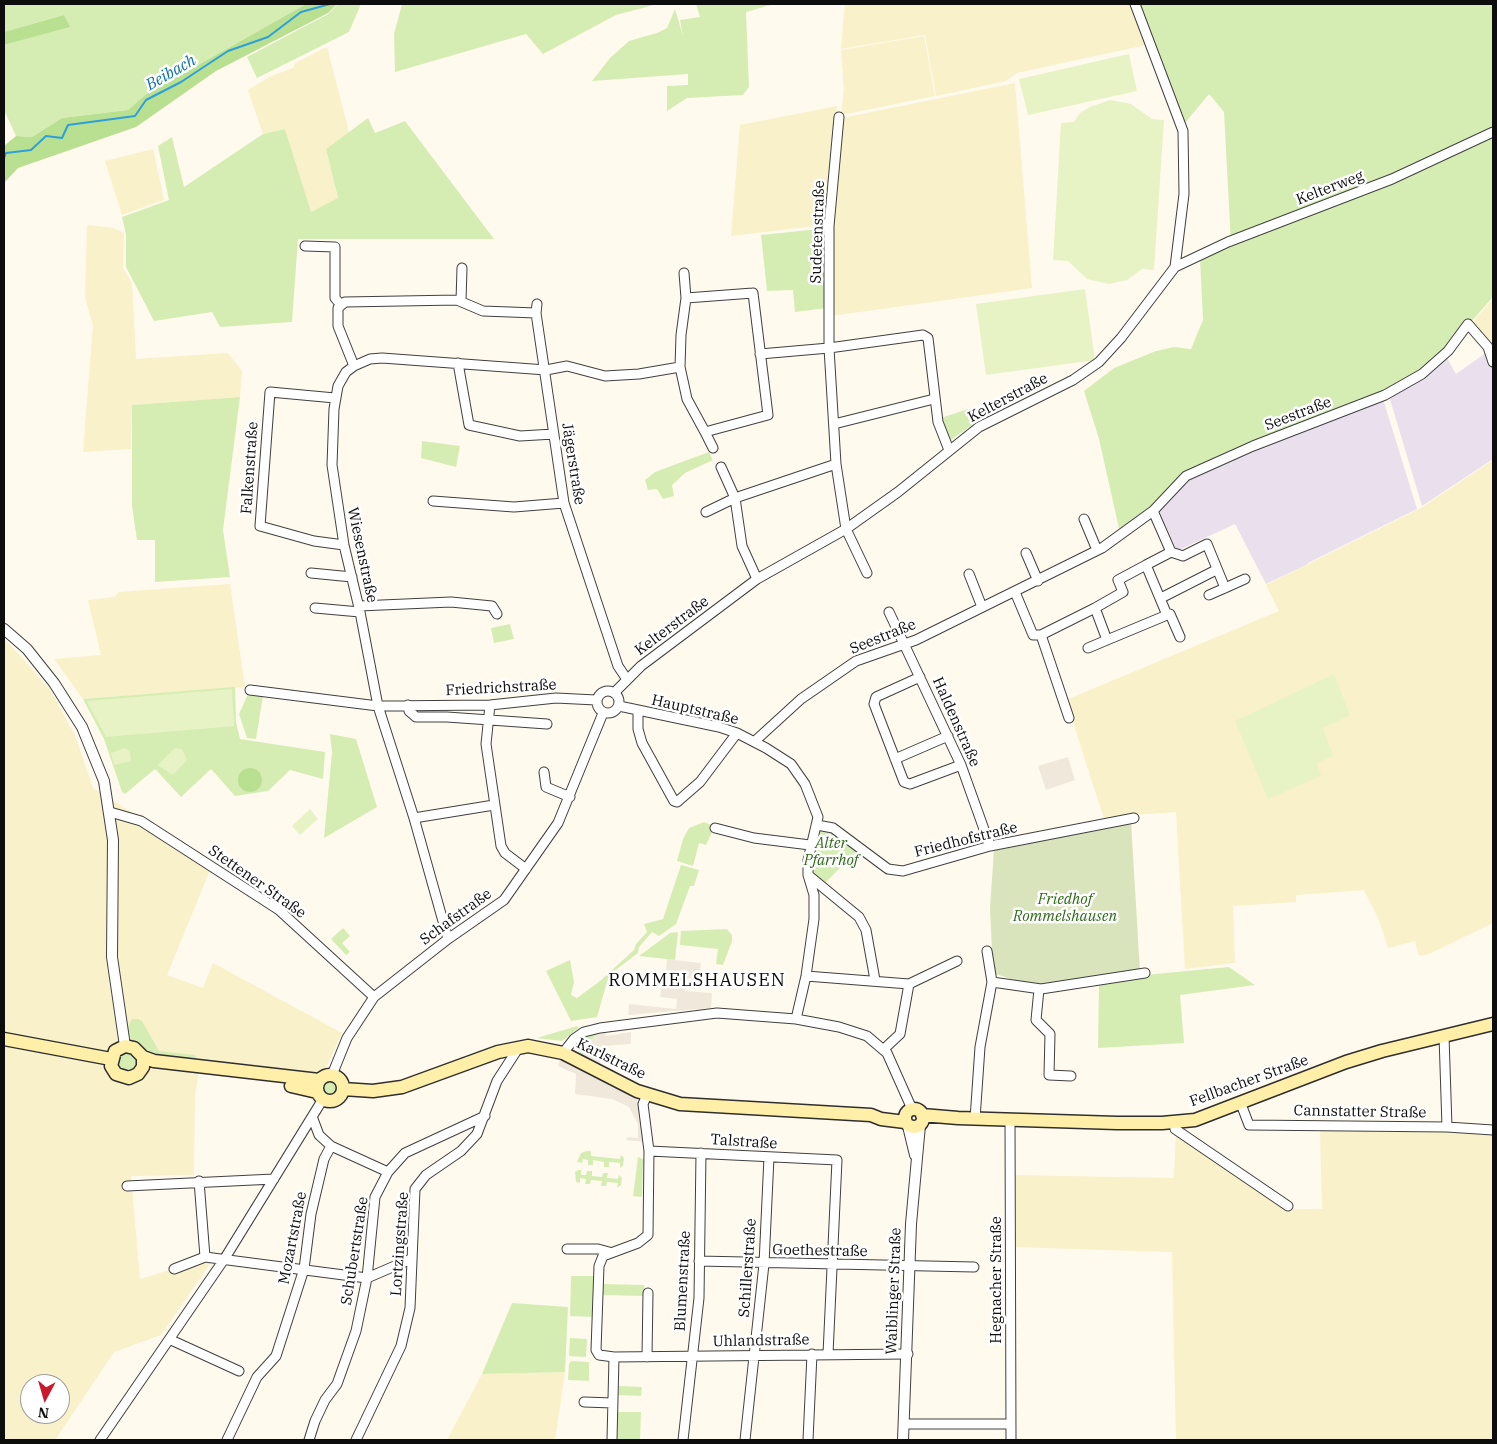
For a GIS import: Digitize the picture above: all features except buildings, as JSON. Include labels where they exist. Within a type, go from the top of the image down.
[{"type":"main road","name":"Fellbacher Straße","points":[[914,1119],[1174,1122],[1195,1120],[1241,1104],[1346,1062],[1382,1051],[1493,1024]]},
{"type":"main road","points":[[4,1039],[111,1060]]},
{"type":"main road","points":[[125,1046],[134,1048],[142,1063],[134,1077],[124,1078],[113,1070],[111,1060],[115,1051],[125,1046]]},
{"type":"main road","name":"Karlstraße","points":[[343,1089],[373,1091],[402,1087],[498,1052],[519,1047],[549,1049],[563,1053],[647,1095],[680,1104],[871,1115],[880,1112],[914,1119]]},
{"type":"main road","points":[[142,1063],[154,1061],[320,1090],[335,1100],[343,1089],[339,1079],[332,1075],[324,1076],[320,1090]]},
{"type":"street","points":[[1135,4],[1183,131],[1184,194],[1175,267]]},
{"type":"street","name":"Sudetenstraße","points":[[839,117],[829,226],[829,348],[836,464],[846,529]]},
{"type":"street","name":"Kelterweg","points":[[1175,267],[1228,242],[1392,179],[1493,132]]},
{"type":"street","points":[[306,246],[335,247],[335,298],[341,305]]},
{"type":"street","name":"Kelterstraße","points":[[614,692],[626,678],[757,579],[846,529],[898,492],[979,426],[1073,380],[1099,362],[1121,338],[1175,267]]},
{"type":"street","points":[[462,268],[461,301],[351,301],[341,305],[338,313],[338,326],[354,366],[370,359],[382,358],[546,370],[567,366],[612,377],[680,367]]},
{"type":"street","points":[[684,273],[686,298],[681,335],[680,367],[688,399],[713,448]]},
{"type":"street","points":[[686,298],[753,293],[768,415],[705,432]]},
{"type":"street","name":"Jägerstraße","points":[[461,301],[483,310],[537,309],[564,503],[618,666],[626,678]]},
{"type":"street","name":"Seestraße","points":[[755,741],[801,699],[856,661],[906,644],[1038,581],[1097,550],[1153,511],[1186,476],[1253,446],[1385,395],[1422,374],[1448,351],[1468,324],[1488,347],[1493,362]]},
{"type":"street","points":[[760,354],[829,348],[923,335],[928,338],[938,422],[949,450]]},
{"type":"street","points":[[458,363],[469,425],[520,436],[554,434]]},
{"type":"street","name":"Wiesenstraße","points":[[354,366],[342,379],[335,398],[332,464],[344,545],[360,609],[378,706],[414,818],[448,939]]},
{"type":"street","name":"Falkenstraße","points":[[335,398],[270,392],[260,526],[314,541],[344,545]]},
{"type":"street","points":[[834,424],[934,399]]},
{"type":"street","points":[[706,512],[735,498],[836,464]]},
{"type":"street","points":[[721,467],[735,498],[742,546],[757,579]]},
{"type":"street","points":[[433,501],[514,507],[564,503]]},
{"type":"street","points":[[1153,511],[1171,552]]},
{"type":"street","points":[[1084,519],[1097,550]]},
{"type":"street","points":[[846,529],[867,572]]},
{"type":"street","points":[[1015,592],[1033,635],[1041,635],[1123,592],[1118,580],[1171,552],[1183,556],[1207,544],[1218,566],[1216,570],[1225,588]]},
{"type":"street","points":[[1026,553],[1038,581]]},
{"type":"street","points":[[1146,565],[1167,615]]},
{"type":"street","points":[[1161,598],[1216,570]]},
{"type":"street","points":[[311,573],[352,578]]},
{"type":"street","points":[[968,574],[982,607]]},
{"type":"street","points":[[1209,595],[1244,579]]},
{"type":"street","points":[[315,608],[360,609],[451,602],[492,606],[497,614]]},
{"type":"street","points":[[1095,608],[1107,640]]},
{"type":"street","name":"Haldenstraße","points":[[888,612],[906,644],[962,765],[990,846]]},
{"type":"street","points":[[1088,648],[1170,614],[1180,636]]},
{"type":"street","points":[[4,629],[27,650],[54,683],[82,727],[104,781],[110,812],[114,867],[112,956],[125,1046]]},
{"type":"street","points":[[1041,635],[1069,718]]},
{"type":"street","points":[[920,677],[876,697],[874,704],[904,782],[910,784],[962,765]]},
{"type":"street","name":"Friedrichstraße","points":[[250,690],[378,706],[490,705],[556,698],[596,700]]},
{"type":"street","points":[[604,691],[614,692],[619,699],[619,706],[612,713],[603,713],[599,709],[596,700],[604,691]]},
{"type":"street","name":"Friedrichstraße","points":[[408,705],[411,714],[416,717],[547,724]]},
{"type":"street","points":[[490,705],[486,744],[501,846],[505,853],[526,869]]},
{"type":"street","name":"Hauptstraße","points":[[619,706],[718,727],[737,733],[755,741],[791,764],[806,784],[815,807],[816,825],[810,845],[808,875],[814,894],[814,913],[806,976],[796,1020]]},
{"type":"street","points":[[638,711],[638,730],[642,743],[674,801],[677,802],[700,782],[737,733]]},
{"type":"street","name":"Schafstraße","points":[[332,1075],[347,1038],[374,996],[448,939],[504,900],[558,823],[603,713]]},
{"type":"street","points":[[896,759],[948,736]]},
{"type":"street","points":[[544,772],[546,787],[570,797]]},
{"type":"street","points":[[414,818],[494,805]]},
{"type":"street","name":"Stettener Straße","points":[[110,812],[141,821],[278,910],[374,996]]},
{"type":"street","name":"Friedhofstraße","points":[[816,825],[833,828],[888,868],[903,871],[990,846],[1134,818]]},
{"type":"street","points":[[714,828],[754,838],[810,845]]},
{"type":"street","points":[[808,875],[859,917],[866,930],[875,980]]},
{"type":"street","points":[[975,1119],[980,1047],[992,982],[987,951]]},
{"type":"street","points":[[806,976],[909,984],[957,961]]},
{"type":"street","points":[[992,982],[1039,988],[1109,980],[1146,973]]},
{"type":"street","points":[[884,1050],[900,1034],[909,984]]},
{"type":"street","points":[[1039,988],[1036,1020],[1050,1034],[1049,1075],[1071,1076]]},
{"type":"street","points":[[563,1053],[574,1039],[584,1032],[620,1025],[717,1013],[796,1020],[839,1027],[867,1036],[884,1050],[914,1119]]},
{"type":"street","points":[[1444,1036],[1446,1127]]},
{"type":"street","name":"Lortzingstraße","points":[[356,1440],[401,1346],[410,1308],[415,1189],[426,1175],[461,1151],[477,1134],[497,1081],[519,1047]]},
{"type":"street","points":[[100,1440],[171,1340],[313,1119],[320,1090]]},
{"type":"street","points":[[612,1440],[614,1357],[599,1355],[596,1350],[599,1266],[603,1256],[609,1252],[638,1244],[648,1235],[649,1151],[643,1104],[647,1095]]},
{"type":"street","name":"Cannstatter Straße","points":[[1241,1104],[1250,1125],[1446,1127],[1493,1130]]},
{"type":"street","name":"Schubertstraße","points":[[309,1440],[322,1407],[337,1384],[353,1340],[367,1278],[375,1197],[388,1172],[404,1153],[485,1116]]},
{"type":"street","points":[[313,1119],[319,1135],[331,1146],[388,1172]]},
{"type":"street","name":"Waiblinger Straße","points":[[903,1440],[916,1159],[914,1119]]},
{"type":"street","name":"Hegnacher Straße","points":[[1010,1119],[1011,1440]]},
{"type":"street","points":[[1174,1122],[1175,1129],[1288,1206]]},
{"type":"street","name":"Mozartstraße","points":[[227,1440],[257,1377],[276,1356],[304,1270],[311,1214],[324,1159],[331,1146]]},
{"type":"street","name":"Talstraße","points":[[649,1151],[837,1160],[833,1264]]},
{"type":"street","name":"Blumenstraße","points":[[683,1440],[698,1298],[701,1152]]},
{"type":"street","name":"Schillerstraße","points":[[745,1440],[764,1264],[769,1157]]},
{"type":"street","points":[[127,1186],[199,1181],[274,1180]]},
{"type":"street","points":[[199,1181],[205,1257]]},
{"type":"street","points":[[567,1249],[598,1249],[609,1252]]},
{"type":"street","points":[[174,1269],[205,1257],[225,1258],[367,1278],[411,1259]]},
{"type":"street","name":"Goethestraße","points":[[699,1261],[764,1264],[974,1267]]},
{"type":"street","points":[[828,1354],[833,1264]]},
{"type":"street","points":[[647,1357],[648,1293]]},
{"type":"street","points":[[171,1340],[239,1371]]},
{"type":"street","points":[[808,1440],[812,1354]]},
{"type":"street","name":"Uhlandstraße","points":[[614,1357],[908,1354]]},
{"type":"street","points":[[584,1402],[613,1403]]},
{"type":"street","points":[[904,1424],[1011,1424]]},
{"type":"shaded area","points":[[845,4],[1131,4],[1146,45],[1017,73],[1006,81],[936,96],[925,35],[841,49]]},
{"type":"shaded area","points":[[924,36],[935,96],[841,115],[844,89],[841,50]]},
{"type":"shaded area","points":[[327,47],[349,132],[326,149],[338,199],[311,213],[285,129],[263,134],[248,90],[271,76],[293,68],[295,63]]},
{"type":"shaded area","points":[[1015,83],[1032,288],[831,316],[831,224],[731,236],[740,125],[837,106],[837,119]]},
{"type":"shaded area","points":[[153,149],[164,200],[122,215],[105,161]]},
{"type":"shaded area","points":[[87,225],[114,228],[124,233],[123,268],[132,283],[136,359],[228,353],[242,371],[240,397],[132,405],[131,449],[83,452],[93,325],[85,298]]},
{"type":"shaded area","points":[[1493,299],[1493,342],[1489,345],[1471,324]]},
{"type":"shaded area","points":[[1487,352],[1493,370],[1493,459],[1422,506],[1389,396],[1447,358],[1456,374]]},
{"type":"shaded area","points":[[1383,399],[1417,509],[1308,563],[1307,560],[1308,564],[1266,584],[1235,524],[1177,551],[1158,509],[1187,479],[1228,460],[1233,468],[1229,460]]},
{"type":"shaded area","points":[[1493,460],[1493,923],[1429,954],[1419,956],[1415,941],[1388,948],[1379,920],[1364,890],[1296,895],[1296,902],[1233,906],[1235,963],[1185,969],[1176,812],[1134,815],[1105,822],[1066,700],[1279,611],[1266,585],[1421,508]]},
{"type":"shaded area","points":[[230,584],[245,687],[83,699],[54,659],[101,655],[88,600],[114,597],[119,592]]},
{"type":"shaded area","points":[[4,638],[49,688],[75,735],[93,788],[213,863],[167,975],[203,988],[213,963],[342,1033],[326,1068],[311,1076],[200,1062],[195,1096],[194,1175],[131,1176],[140,1279],[209,1258],[212,1261],[161,1335],[114,1352],[70,1418],[70,1374],[20,1374],[20,1424],[66,1424],[55,1440],[4,1440]]},
{"type":"shaded area","points":[[1068,757],[1075,780],[1046,790],[1038,766]]},
{"type":"shaded area","points":[[667,959],[701,963],[699,977],[688,978],[685,991],[712,993],[711,1008],[628,1015],[629,1004],[676,1009],[677,999],[660,997],[661,988],[665,988]]},
{"type":"shaded area","points":[[605,1030],[606,1036],[631,1032],[631,1044],[601,1046],[600,1066],[583,1056],[585,1045],[598,1032]]},
{"type":"shaded area","points":[[560,1059],[581,1067],[637,1097],[645,1142],[626,1140],[628,1137],[638,1138],[638,1124],[629,1107],[612,1099],[575,1094],[576,1074],[558,1066]]},
{"type":"shaded area","points":[[1320,1128],[1493,1131],[1493,1440],[1176,1440],[1172,1252],[1013,1247],[1012,1175],[1174,1178],[1176,1131],[1286,1209],[1322,1209]]},
{"type":"shaded area","points":[[565,1372],[555,1440],[447,1440],[482,1374]]},
{"type":"green space","points":[[4,4],[306,4],[145,95],[128,110],[62,118],[32,137],[16,136],[4,110],[4,45],[69,27],[64,15],[4,32]]},
{"type":"green space","points":[[306,4],[337,4],[328,13],[216,71],[136,127],[18,168],[5,182],[4,188],[4,146],[16,136],[32,137],[62,118],[128,110],[145,95]]},
{"type":"green space","points":[[338,4],[361,4],[349,32],[257,78],[247,57],[328,14]]},
{"type":"green space","points":[[402,4],[658,4],[616,15],[543,54],[526,34],[395,72],[394,34]]},
{"type":"green space","points":[[696,4],[774,4],[746,12],[749,87],[743,95],[687,98],[667,111],[667,86],[688,85],[688,74],[592,81],[610,58],[629,41],[667,28],[675,9],[683,36],[680,20],[700,17]]},
{"type":"green space","points":[[1138,4],[1493,4],[1493,297],[1471,322],[1467,319],[1445,348],[1418,372],[1382,392],[1185,474],[1151,508],[1120,533],[1099,439],[1084,391],[1114,368],[1156,351],[1174,347],[1191,349],[1203,320],[1200,258],[1231,244],[1224,112],[1209,94],[1185,123]]},
{"type":"green space","points":[[64,15],[70,27],[4,45],[4,32]]},
{"type":"green space","points":[[1129,54],[1137,91],[1028,115],[1019,79]]},
{"type":"green space","points":[[1110,100],[1131,104],[1152,119],[1164,120],[1154,270],[1142,269],[1127,280],[1109,284],[1087,279],[1068,261],[1053,260],[1061,123],[1074,122],[1080,113],[1090,107]]},
{"type":"green space","points":[[368,118],[375,133],[405,121],[494,239],[298,239],[292,322],[220,327],[212,312],[154,321],[126,267],[126,235],[122,217],[169,200],[158,146],[172,137],[184,187],[263,134],[285,129],[311,212],[338,198],[326,149]]},
{"type":"green space","points":[[828,228],[827,308],[795,312],[793,290],[767,291],[761,235]]},
{"type":"green space","points":[[1085,289],[1095,360],[986,375],[976,304]]},
{"type":"green space","points":[[240,397],[223,530],[230,577],[155,582],[155,540],[137,540],[132,506],[132,405]]},
{"type":"green space","points":[[968,409],[975,423],[949,441],[941,418]]},
{"type":"green space","points":[[422,441],[460,446],[456,467],[421,458]]},
{"type":"green space","points":[[709,452],[713,460],[685,473],[672,485],[674,496],[663,499],[657,489],[648,490],[645,480],[655,472]]},
{"type":"green space","points":[[510,624],[514,639],[494,643],[491,628]]},
{"type":"green space","points":[[1334,674],[1350,715],[1323,728],[1333,756],[1317,763],[1321,776],[1268,799],[1235,721]]},
{"type":"green space","points":[[235,687],[236,722],[240,739],[325,752],[323,779],[290,770],[268,791],[235,796],[211,769],[181,797],[155,769],[125,794],[122,792],[104,739],[83,699]]},
{"type":"green space","points":[[232,689],[234,726],[106,737],[87,701]]},
{"type":"green space","points":[[248,694],[263,696],[256,739],[247,738],[239,714]]},
{"type":"green space","points":[[330,734],[356,739],[377,807],[324,838],[332,752]]},
{"type":"green space","points":[[125,748],[130,752],[131,761],[114,765],[111,753]]},
{"type":"green space","points":[[175,748],[182,749],[187,760],[174,774],[171,774],[158,765]]},
{"type":"green space","points":[[250,768],[259,771],[262,780],[259,789],[250,792],[241,789],[238,780],[241,771]]},
{"type":"green space","points":[[310,809],[318,819],[300,835],[292,826]]},
{"type":"green space","points":[[704,822],[711,825],[713,830],[706,845],[699,843],[693,866],[677,861],[683,839],[689,828]]},
{"type":"green space","name":"Friedhof Rommelshausen","points":[[1131,822],[1140,972],[1041,984],[1017,981],[993,973],[990,908],[994,850]]},
{"type":"green space","name":"Alter Pfarrhof","points":[[823,829],[832,831],[857,851],[825,883],[811,873],[819,834]]},
{"type":"green space","points":[[681,865],[699,870],[694,886],[690,886],[676,924],[659,936],[652,932],[639,947],[638,953],[609,975],[597,1017],[571,1021],[546,971],[570,960],[574,982],[571,995],[577,998],[600,981],[634,950],[636,944],[647,932],[644,924],[663,919]]},
{"type":"green space","points":[[343,928],[350,936],[342,943],[350,952],[346,955],[331,939]]},
{"type":"green space","points":[[727,929],[732,935],[732,941],[723,965],[716,964],[718,949],[680,945],[681,931]]},
{"type":"green space","points":[[678,932],[675,960],[639,956],[670,933]]},
{"type":"green space","points":[[1229,967],[1255,985],[1180,995],[1184,1043],[1098,1048],[1099,983],[1145,975]]},
{"type":"green space","points":[[132,1019],[142,1021],[159,1051],[195,1055],[197,1059],[153,1056],[131,1039],[127,1029]]},
{"type":"green space","points":[[577,1026],[579,1028],[562,1041],[537,1038]]},
{"type":"green space","points":[[598,1032],[585,1045],[583,1056],[576,1048],[577,1044],[584,1036]]},
{"type":"green space","points":[[122,1050],[137,1054],[137,1070],[121,1074],[114,1059]]},
{"type":"green space","points":[[330,1079],[336,1082],[339,1088],[336,1094],[330,1097],[324,1094],[321,1088],[324,1082]]},
{"type":"green space","points":[[591,1151],[591,1156],[620,1159],[621,1155],[624,1158],[623,1166],[620,1168],[620,1163],[609,1162],[609,1167],[604,1167],[604,1162],[593,1160],[593,1165],[588,1165],[588,1160],[583,1159],[582,1163],[577,1162],[581,1153]]},
{"type":"green space","points":[[638,1157],[645,1160],[646,1164],[643,1164],[642,1197],[633,1196]]},
{"type":"green space","points":[[581,1170],[581,1175],[586,1175],[587,1171],[592,1171],[592,1176],[602,1177],[603,1173],[608,1173],[607,1178],[618,1179],[619,1175],[622,1178],[621,1185],[617,1188],[618,1183],[607,1182],[606,1186],[601,1186],[602,1181],[591,1180],[590,1184],[585,1184],[586,1179],[580,1178],[580,1183],[576,1182],[575,1172]]},
{"type":"green space","points":[[571,1276],[593,1276],[593,1317],[570,1316]]},
{"type":"green space","points":[[603,1284],[644,1285],[644,1296],[602,1295]]},
{"type":"green space","points":[[512,1303],[568,1307],[565,1372],[482,1374]]},
{"type":"green space","points":[[570,1338],[587,1339],[586,1357],[569,1356]]},
{"type":"green space","points":[[571,1361],[589,1362],[589,1381],[568,1380],[569,1364]]},
{"type":"green space","points":[[619,1386],[642,1387],[641,1396],[618,1395]]},
{"type":"green space","points":[[618,1412],[641,1412],[640,1440],[617,1440]]},
{"type":"waterway","name":"Beibach","points":[[4,158],[6,153],[31,150],[46,136],[62,138],[68,125],[135,116],[146,100],[181,82],[228,51],[268,37],[301,12],[330,4]]},
{"type":"district","name":"ROMMELSHAUSEN","points":[[697,981]]}]
